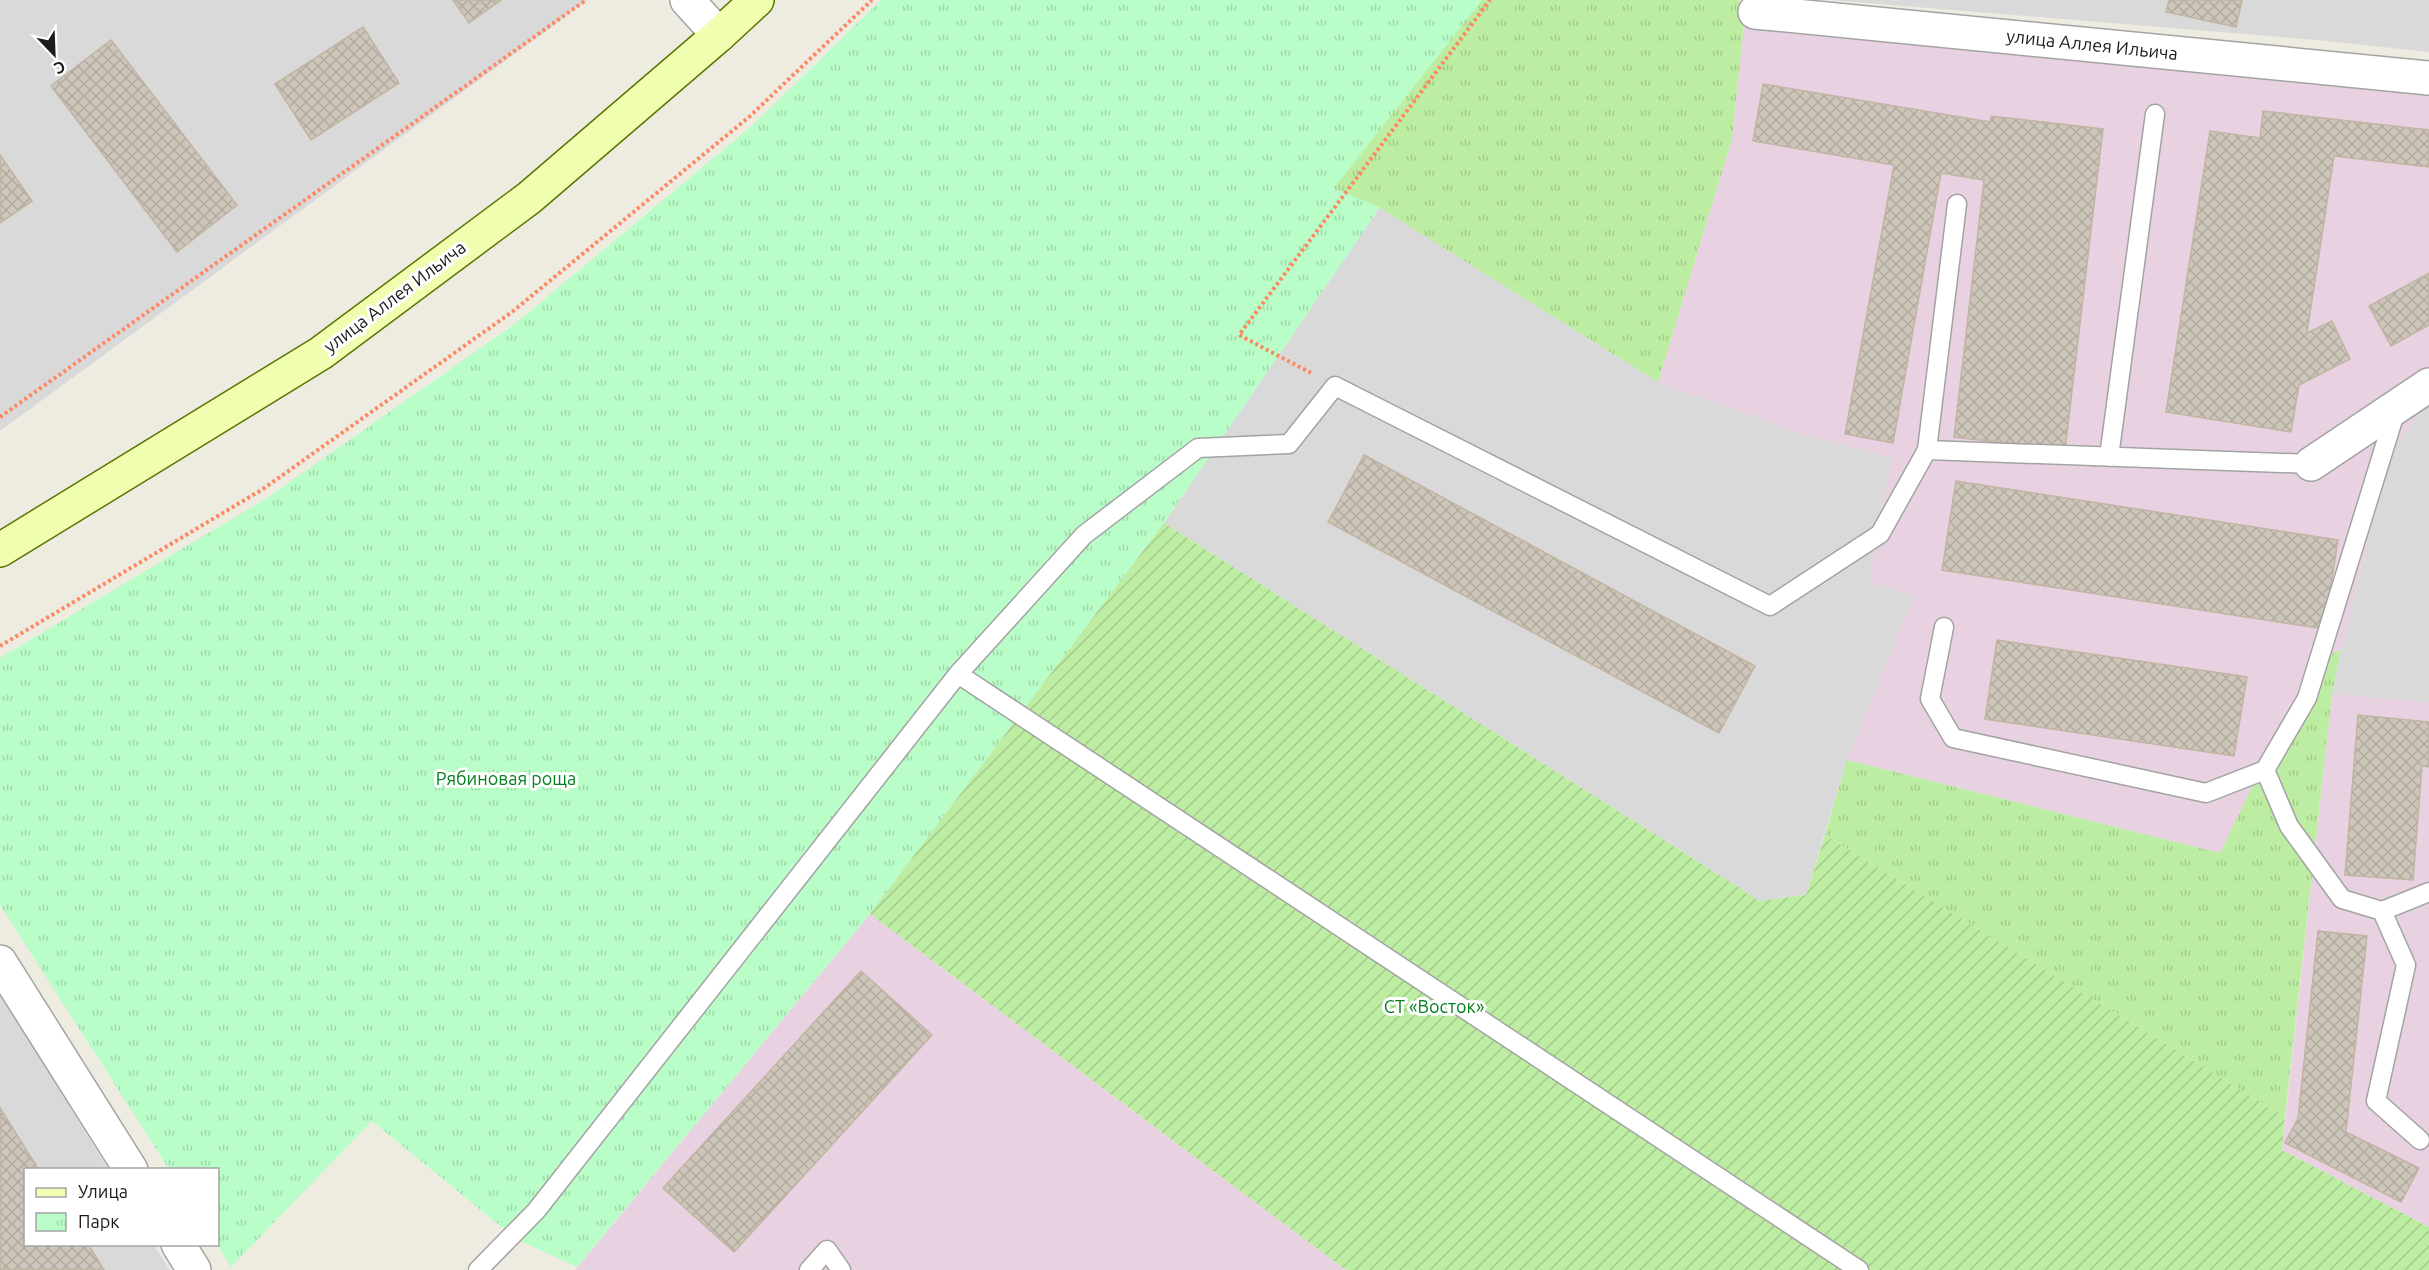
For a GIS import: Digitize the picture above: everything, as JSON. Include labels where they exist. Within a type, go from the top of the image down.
[{"type":"main road","name":"улица Аллея Ильича","points":[[0,550],[321,352],[529,198],[757,0]]},
{"type":"street","points":[[687,0],[719,35]]},
{"type":"street","name":"улица Аллея Ильича","points":[[1755,12],[2429,78]]},
{"type":"street","points":[[2311,464],[2429,385]]},
{"type":"street","points":[[0,962],[130,1168]]},
{"type":"street","points":[[179,1246],[194,1270]]},
{"type":"lane","points":[[2109,457],[2155,114]]},
{"type":"lane","points":[[478,1270],[536,1211],[958,674],[1084,535],[1198,448],[1289,444],[1335,386],[1770,606],[1880,534],[1927,450],[1957,204]]},
{"type":"lane","points":[[1944,627],[1930,699],[1953,738],[2206,792],[2265,770],[2307,698],[2397,407]]},
{"type":"lane","points":[[1927,450],[2311,464]]},
{"type":"lane","points":[[958,674],[1859,1270]]},
{"type":"lane","points":[[2265,770],[2289,826],[2342,900],[2382,911],[2429,892]]},
{"type":"lane","points":[[2382,911],[2406,965],[2376,1101],[2420,1140]]},
{"type":"lane","points":[[809,1270],[826,1250],[841,1270]]},
{"type":"path","points":[[0,417],[586,0]]},
{"type":"path","points":[[0,646],[263,489],[512,312],[749,117],[872,0]]},
{"type":"path","points":[[1335,386],[1239,335],[1491,0]]},
{"type":"shaded area","points":[[0,0],[588,0],[0,431]]},
{"type":"shaded area","points":[[1830,0],[2429,0],[2429,52],[2317,40]]},
{"type":"shaded area","points":[[1744,23],[2429,91],[2429,404],[2422,409],[2389,457],[2341,650],[2313,661],[2220,853],[1847,760],[1914,596],[1869,581],[1892,458],[1808,436],[1658,382],[1732,139]]},
{"type":"shaded area","points":[[1380,207],[1658,382],[1808,436],[1892,458],[1869,581],[1914,596],[1847,760],[1806,895],[1760,901],[1164,523]]},
{"type":"shaded area","points":[[2429,404],[2429,702],[2332,694],[2389,457],[2422,408]]},
{"type":"shaded area","points":[[2332,694],[2429,702],[2429,1227],[2282,1150]]},
{"type":"shaded area","points":[[870,914],[1346,1270],[575,1270]]},
{"type":"shaded area","points":[[0,993],[107,1168],[24,1168],[24,1246],[155,1246],[170,1270],[0,1270]]},
{"type":"green space","name":"Рябиновая роща","points":[[881,0],[1482,0],[1334,188],[1380,207],[1164,523],[870,914],[577,1267],[516,1239],[372,1121],[231,1267],[218,1246],[219,1168],[168,1168],[0,905],[0,658],[267,498],[516,323],[754,124]]},
{"type":"green space","points":[[1482,0],[1739,0],[1744,23],[1732,139],[1658,382],[1380,208],[1333,188]]},
{"type":"green space","name":"СТ «Восток»","points":[[1164,523],[1760,901],[1806,895],[1825,835],[2285,1117],[2282,1150],[2429,1227],[2429,1270],[1346,1270],[870,914]]},
{"type":"green space","points":[[2341,650],[2332,694],[2285,1117],[1825,835],[1847,760],[2220,853],[2313,661]]},
{"type":"building","points":[[453,0],[501,0],[469,23]]},
{"type":"building","points":[[2169,0],[2242,0],[2236,27],[2166,12]]},
{"type":"building","points":[[363,27],[399,83],[311,140],[275,84]]},
{"type":"building","points":[[111,40],[237,205],[177,252],[51,86]]},
{"type":"building","points":[[1763,84],[1990,122],[1991,116],[2103,129],[2065,450],[1954,437],[1984,180],[1941,173],[1893,443],[1845,434],[1894,165],[1753,141]]},
{"type":"building","points":[[2263,111],[2429,130],[2429,167],[2334,156],[2307,333],[2332,321],[2350,359],[2299,385],[2291,432],[2166,412],[2210,131],[2260,138]]},
{"type":"building","points":[[0,155],[32,201],[0,223]]},
{"type":"building","points":[[2429,273],[2429,325],[2391,346],[2369,306]]},
{"type":"building","points":[[1364,455],[1755,666],[1719,733],[1328,522]]},
{"type":"building","points":[[1956,481],[2338,540],[2324,629],[1942,570]]},
{"type":"building","points":[[1997,640],[2247,677],[2234,756],[1985,719]]},
{"type":"building","points":[[2358,715],[2429,722],[2429,767],[2422,766],[2413,880],[2345,875]]},
{"type":"building","points":[[2318,931],[2367,936],[2346,1132],[2419,1168],[2401,1202],[2285,1143],[2298,1118]]},
{"type":"building","points":[[861,971],[932,1035],[734,1252],[663,1188]]},
{"type":"building","points":[[0,1108],[38,1168],[24,1168],[24,1246],[89,1246],[104,1270],[0,1270]]}]
